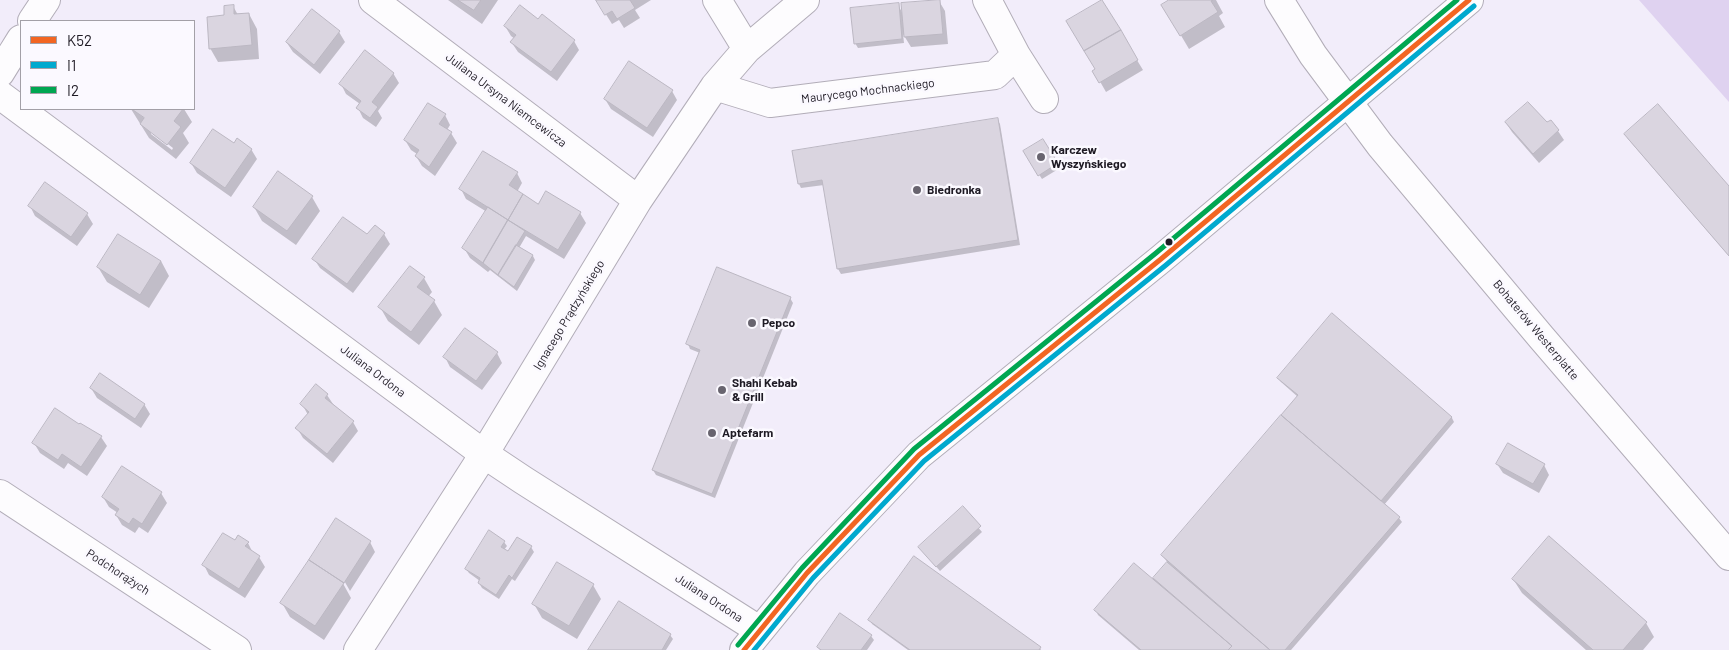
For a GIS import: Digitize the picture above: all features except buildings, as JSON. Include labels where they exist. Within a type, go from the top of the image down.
[{"type":"street","points":[[33,20],[46,0]]},
{"type":"street","name":"Juliana Ursyna Niemcewicza","points":[[373,0],[638,200]]},
{"type":"street","points":[[717,0],[747,49]]},
{"type":"street","name":"Ignacego Prądzyńskiego","points":[[358,650],[484,454],[638,200],[715,86],[747,49],[805,0]]},
{"type":"street","points":[[987,0],[1016,55],[1044,99]]},
{"type":"street","name":"Bohaterów Westerplatte","points":[[1279,0],[1312,55],[1380,145],[1729,556]]},
{"type":"street","points":[[751,640],[807,573],[918,455],[1160,259],[1469,0]]},
{"type":"street","points":[[0,73],[20,41]]},
{"type":"street","name":"Maurycego Mochnackiego","points":[[715,86],[770,103],[995,75],[1016,55]]},
{"type":"street","name":"Juliana Ordona","points":[[0,95],[20,110]]},
{"type":"street","name":"Juliana Ordona","points":[[20,110],[484,454],[751,640]]},
{"type":"street","name":"Podchorążych","points":[[0,494],[236,650]]},
{"type":"shaded area","points":[[1639,0],[1729,0],[1729,102]]},
{"type":"transit line","name":"I2","points":[[738,645],[802,568],[914,449],[1156,253],[1457,0]]},
{"type":"transit line","name":"K52","points":[[744,650],[807,573],[919,455],[1161,259],[1469,0]]},
{"type":"transit line","name":"I1","points":[[754,650],[813,578],[924,461],[1166,265],[1474,6]]},
{"type":"place","name":"Karczew Wyszyńskiego","points":[[1041,157]]},
{"type":"place","name":"Biedronka","points":[[917,190]]},
{"type":"place","name":"Pepco","points":[[752,323]]},
{"type":"place","name":"Shahi Kebab & Grill","points":[[722,390]]},
{"type":"place","name":"Aptefarm","points":[[712,433]]}]
